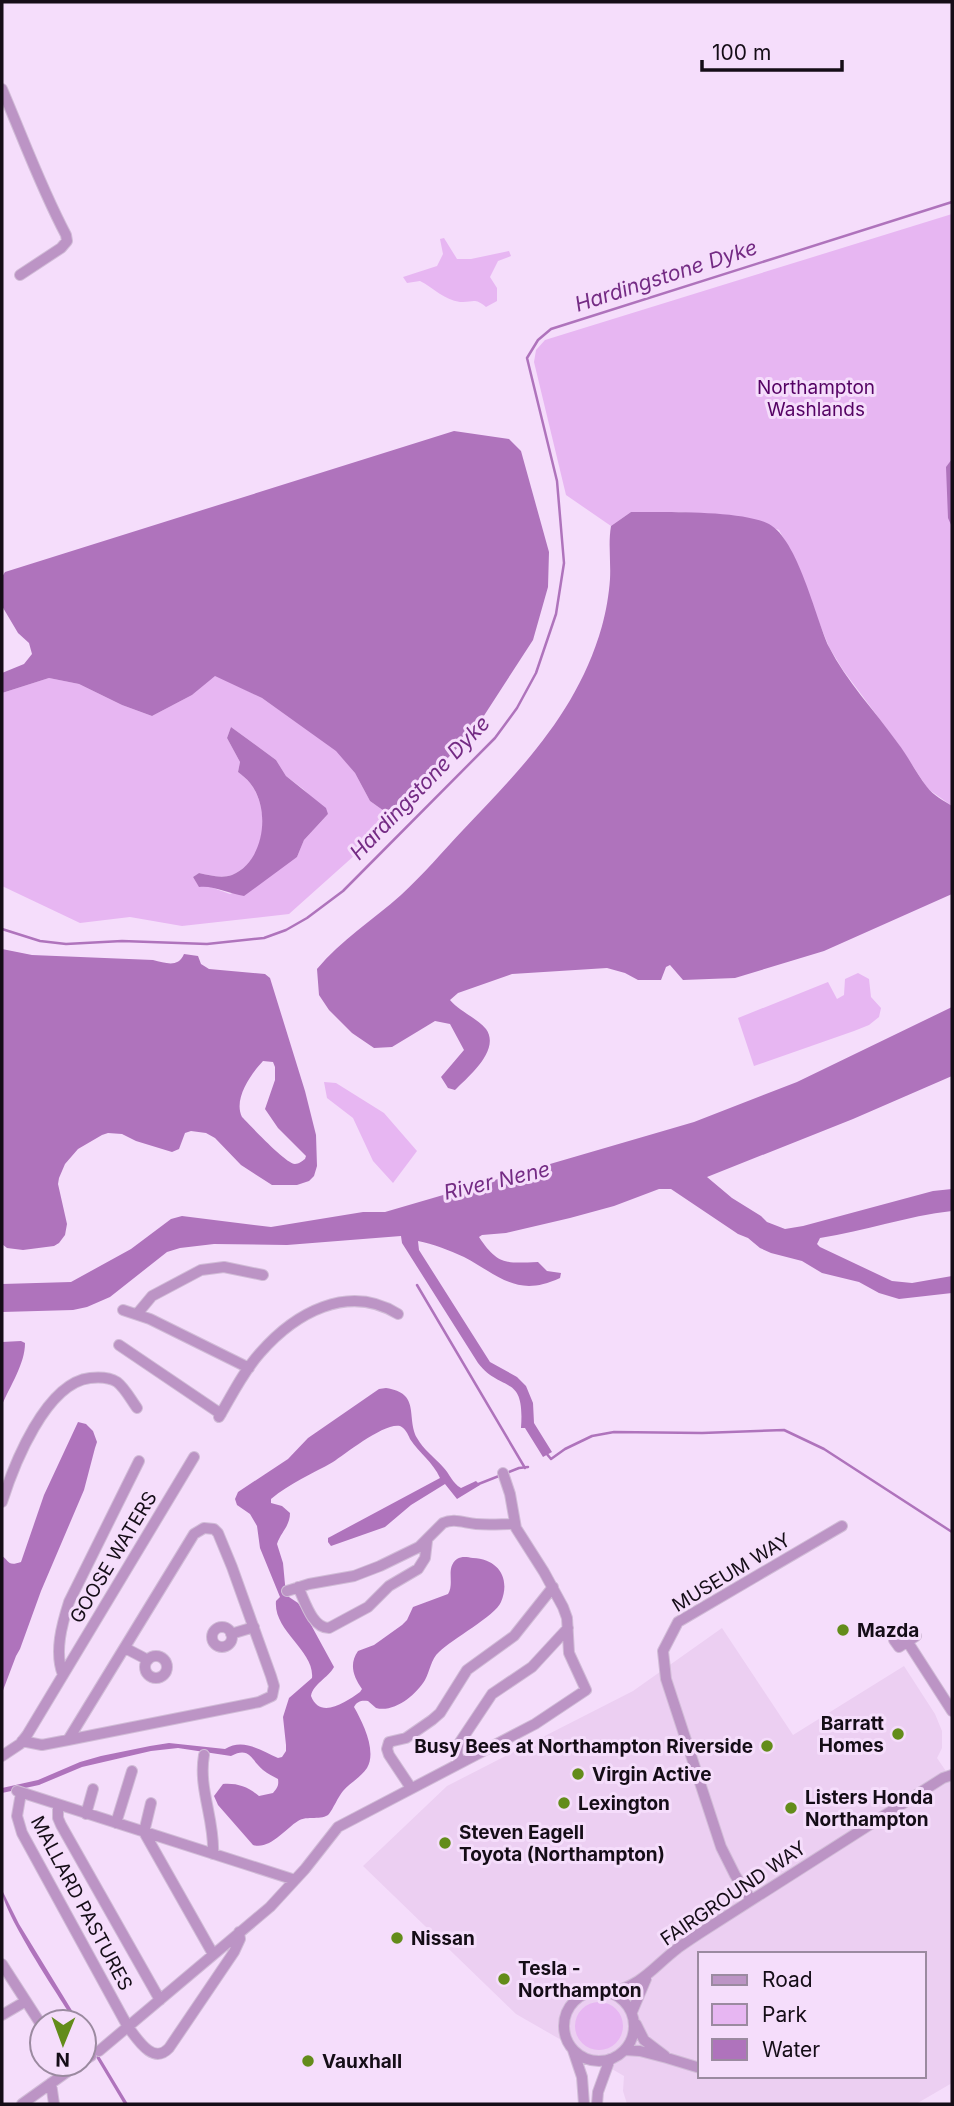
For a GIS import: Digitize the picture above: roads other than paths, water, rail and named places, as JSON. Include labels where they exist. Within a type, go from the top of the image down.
[{"type":"street","points":[[2,89],[67,241],[48,258],[20,275]]},
{"type":"street","points":[[137,1314],[152,1296],[201,1270],[224,1267],[263,1275]]},
{"type":"street","points":[[119,1345],[220,1415],[249,1368],[265,1348],[307,1314],[336,1302],[360,1300],[389,1308],[398,1314]]},
{"type":"street","points":[[123,1310],[150,1318],[249,1368]]},
{"type":"street","points":[[2,1502],[13,1472],[36,1426],[60,1394],[72,1383],[83,1378],[96,1377],[111,1380],[121,1386],[137,1408]]},
{"type":"street","name":"GOOSE WATERS","points":[[2,1756],[22,1741],[194,1457]]},
{"type":"street","name":"GOOSE WATERS","points":[[63,1675],[59,1658],[60,1644],[69,1602],[139,1461]]},
{"type":"street","points":[[460,1762],[458,1745],[489,1698],[531,1667],[568,1628],[563,1607],[553,1587],[515,1524],[510,1494],[503,1474]]},
{"type":"street","points":[[287,1591],[363,1573],[412,1552],[447,1521],[515,1524]]},
{"type":"street","name":"MUSEUM WAY","points":[[751,1900],[721,1847],[666,1679],[663,1651],[678,1622],[842,1526]]},
{"type":"street","points":[[22,1741],[42,1745],[68,1740],[267,1699],[272,1696],[274,1686],[254,1627],[218,1533],[214,1529],[204,1528],[194,1534],[68,1740]]},
{"type":"street","points":[[298,1587],[317,1625],[329,1628],[368,1607],[390,1586],[418,1569],[425,1558],[427,1541]]},
{"type":"street","points":[[411,1788],[389,1755],[389,1742],[406,1738],[440,1713],[467,1670],[514,1636],[553,1587]]},
{"type":"street","points":[[231,1634],[254,1627]]},
{"type":"street","name":"MALLARD PASTURES","points":[[98,2051],[270,1907],[338,1827],[535,1724],[586,1689],[569,1653],[568,1628]]},
{"type":"street","points":[[894,1640],[899,1647],[912,1639],[952,1711]]},
{"type":"street","points":[[125,1648],[148,1660]]},
{"type":"street","points":[[204,1755],[203,1786],[213,1854]]},
{"type":"street","name":"FAIRGROUND WAY","points":[[650,1973],[679,1947],[948,1777],[952,1768]]},
{"type":"street","points":[[116,1823],[132,1771]]},
{"type":"street","points":[[86,1814],[93,1789]]},
{"type":"street","name":"MALLARD PASTURES","points":[[239,1932],[240,1939],[234,1952],[165,2052],[156,2054],[148,2050],[128,2027],[22,1833],[17,1816],[19,1792],[295,1880]]},
{"type":"street","points":[[151,1803],[144,1832],[213,1954]]},
{"type":"street","name":"MALLARD PASTURES","points":[[58,1805],[61,1825],[160,2000]]},
{"type":"street","points":[[2,1965],[30,2008]]},
{"type":"street","points":[[608,1993],[637,1983],[650,1973]]},
{"type":"street","points":[[573,2050],[594,2061],[610,2059],[625,2050],[634,2031],[633,2016],[640,1990],[650,1973]]},
{"type":"street","points":[[584,2104],[582,2077],[565,2028],[571,2006],[588,1993],[617,1996],[633,2016],[644,2040],[667,2058]]},
{"type":"street","points":[[2,2015],[26,2001]]},
{"type":"street","points":[[625,2050],[640,2051],[698,2067]]},
{"type":"street","points":[[597,2104],[598,2092],[610,2059]]},
{"type":"street","points":[[22,2104],[57,2078]]},
{"type":"street","points":[[51,2083],[54,2104]]},
{"type":"water","points":[[454,431],[509,439],[521,451],[549,552],[548,587],[533,640],[476,728],[400,809],[384,811],[370,801],[355,773],[336,751],[262,698],[215,676],[192,695],[152,716],[79,684],[49,678],[2,693],[2,673],[24,664],[32,654],[29,643],[18,633],[2,606],[2,577],[5,572]]},
{"type":"water","points":[[952,459],[952,527],[948,518],[946,467]]},
{"type":"water","points":[[631,512],[741,516],[769,524],[779,533],[797,562],[836,660],[901,747],[927,787],[952,806],[952,894],[824,951],[735,978],[683,980],[670,965],[666,967],[661,980],[638,980],[607,968],[512,974],[458,993],[450,1000],[478,1021],[490,1037],[489,1046],[481,1062],[455,1090],[448,1088],[441,1077],[464,1050],[450,1024],[435,1021],[392,1047],[374,1048],[352,1033],[329,1010],[319,995],[317,969],[425,871],[507,784],[546,736],[579,685],[592,657],[607,603],[611,526]]},
{"type":"water","points":[[231,727],[276,760],[286,776],[326,808],[328,814],[304,840],[297,857],[244,896],[210,887],[199,887],[193,877],[199,873],[232,875],[243,868],[258,847],[261,806],[250,783],[238,772],[240,762],[227,738]]},
{"type":"water","points":[[2,949],[32,955],[171,963],[178,961],[184,954],[198,956],[201,964],[209,969],[265,974],[270,978],[316,1135],[317,1166],[309,1181],[297,1185],[272,1185],[241,1165],[215,1138],[206,1133],[185,1133],[179,1149],[172,1152],[122,1134],[108,1133],[78,1149],[65,1164],[58,1184],[67,1224],[65,1235],[59,1243],[23,1250],[7,1248],[2,1244]],"holes":[[[263,1061],[273,1062],[275,1080],[265,1109],[278,1128],[306,1156],[296,1164],[268,1143],[242,1117],[240,1110],[242,1095],[253,1073]]]},
{"type":"water","name":"River Nene","points":[[952,1007],[952,1076],[707,1177],[767,1222],[785,1229],[933,1191],[952,1189],[952,1211],[820,1238],[817,1244],[892,1281],[912,1283],[952,1276],[952,1293],[899,1299],[879,1293],[859,1282],[822,1273],[802,1261],[760,1248],[671,1189],[659,1189],[614,1206],[570,1218],[479,1237],[492,1253],[504,1261],[538,1262],[547,1271],[561,1273],[560,1278],[545,1284],[532,1286],[509,1282],[458,1254],[418,1241],[419,1250],[490,1362],[517,1377],[526,1386],[533,1403],[534,1423],[552,1452],[543,1457],[525,1428],[521,1428],[521,1410],[515,1391],[478,1363],[402,1243],[401,1236],[287,1245],[214,1244],[180,1248],[167,1252],[110,1297],[87,1307],[73,1310],[2,1312],[2,1284],[71,1282],[131,1249],[171,1219],[182,1216],[271,1227],[363,1212],[385,1212],[694,1122],[797,1082]]},
{"type":"water","points":[[2,1342],[25,1343],[23,1359],[2,1405]]},
{"type":"water","points":[[379,1389],[397,1391],[408,1400],[417,1438],[455,1484],[461,1488],[476,1481],[480,1485],[457,1499],[445,1484],[411,1505],[385,1527],[331,1546],[328,1538],[440,1478],[405,1430],[400,1426],[393,1426],[293,1483],[271,1499],[271,1503],[282,1506],[290,1513],[289,1522],[277,1544],[283,1563],[286,1595],[298,1603],[304,1612],[334,1667],[312,1692],[315,1703],[320,1707],[334,1707],[360,1692],[362,1689],[354,1675],[353,1665],[358,1651],[374,1645],[402,1625],[413,1607],[448,1594],[453,1563],[457,1559],[482,1559],[495,1566],[503,1578],[504,1593],[501,1602],[491,1614],[436,1655],[425,1680],[410,1697],[390,1708],[376,1708],[368,1701],[360,1701],[355,1705],[368,1737],[370,1761],[365,1771],[343,1791],[329,1814],[302,1819],[271,1842],[253,1845],[218,1805],[214,1796],[223,1784],[243,1786],[259,1796],[273,1793],[278,1779],[263,1770],[246,1753],[231,1756],[178,1748],[151,1751],[82,1767],[39,1785],[2,1793],[2,1788],[38,1780],[80,1762],[169,1743],[225,1749],[245,1745],[278,1758],[282,1757],[286,1751],[283,1717],[289,1698],[312,1678],[311,1668],[277,1612],[276,1601],[280,1597],[260,1548],[257,1526],[250,1514],[237,1505],[235,1499],[238,1492],[288,1459],[308,1438]]},
{"type":"water","points":[[78,1422],[86,1424],[93,1431],[97,1442],[84,1490],[2,1693],[2,1556],[11,1563],[21,1562],[44,1495]]},
{"type":"water","points":[[2,1890],[19,1924],[70,2008],[66,2008],[33,1955]]},
{"type":"water","points":[[98,2054],[128,2104],[124,2104],[98,2060]]},
{"type":"waterway","name":"Hardingstone Dyke","points":[[2,929],[40,941],[66,944],[122,941],[207,944],[264,938],[307,918],[343,891],[495,738],[517,708],[536,673],[556,614],[564,563],[557,481],[527,358],[538,340],[551,329],[952,202]]},
{"type":"waterway","points":[[417,1285],[525,1468]]},
{"type":"waterway","points":[[546,1453],[551,1459],[592,1436],[614,1432],[784,1430],[824,1449],[952,1532]]},
{"type":"waterway","points":[[476,1485],[528,1467]]},
{"type":"place","name":"Mazda","points":[[843,1630]]},
{"type":"place","name":"Barratt Homes","points":[[898,1734]]},
{"type":"place","name":"Busy Bees at Northampton Riverside","points":[[767,1746]]},
{"type":"place","name":"Virgin Active","points":[[578,1774]]},
{"type":"place","name":"Lexington","points":[[564,1803]]},
{"type":"place","name":"Listers Honda Northampton","points":[[791,1808]]},
{"type":"place","name":"Steven Eagell Toyota (Northampton)","points":[[445,1843]]},
{"type":"place","name":"Nissan","points":[[397,1938]]},
{"type":"place","name":"Tesla - Northampton","points":[[504,1979]]},
{"type":"place","name":"Vauxhall","points":[[308,2061]]},
{"type":"park label","name":"Northampton Washlands","points":[[816,398]]}]
